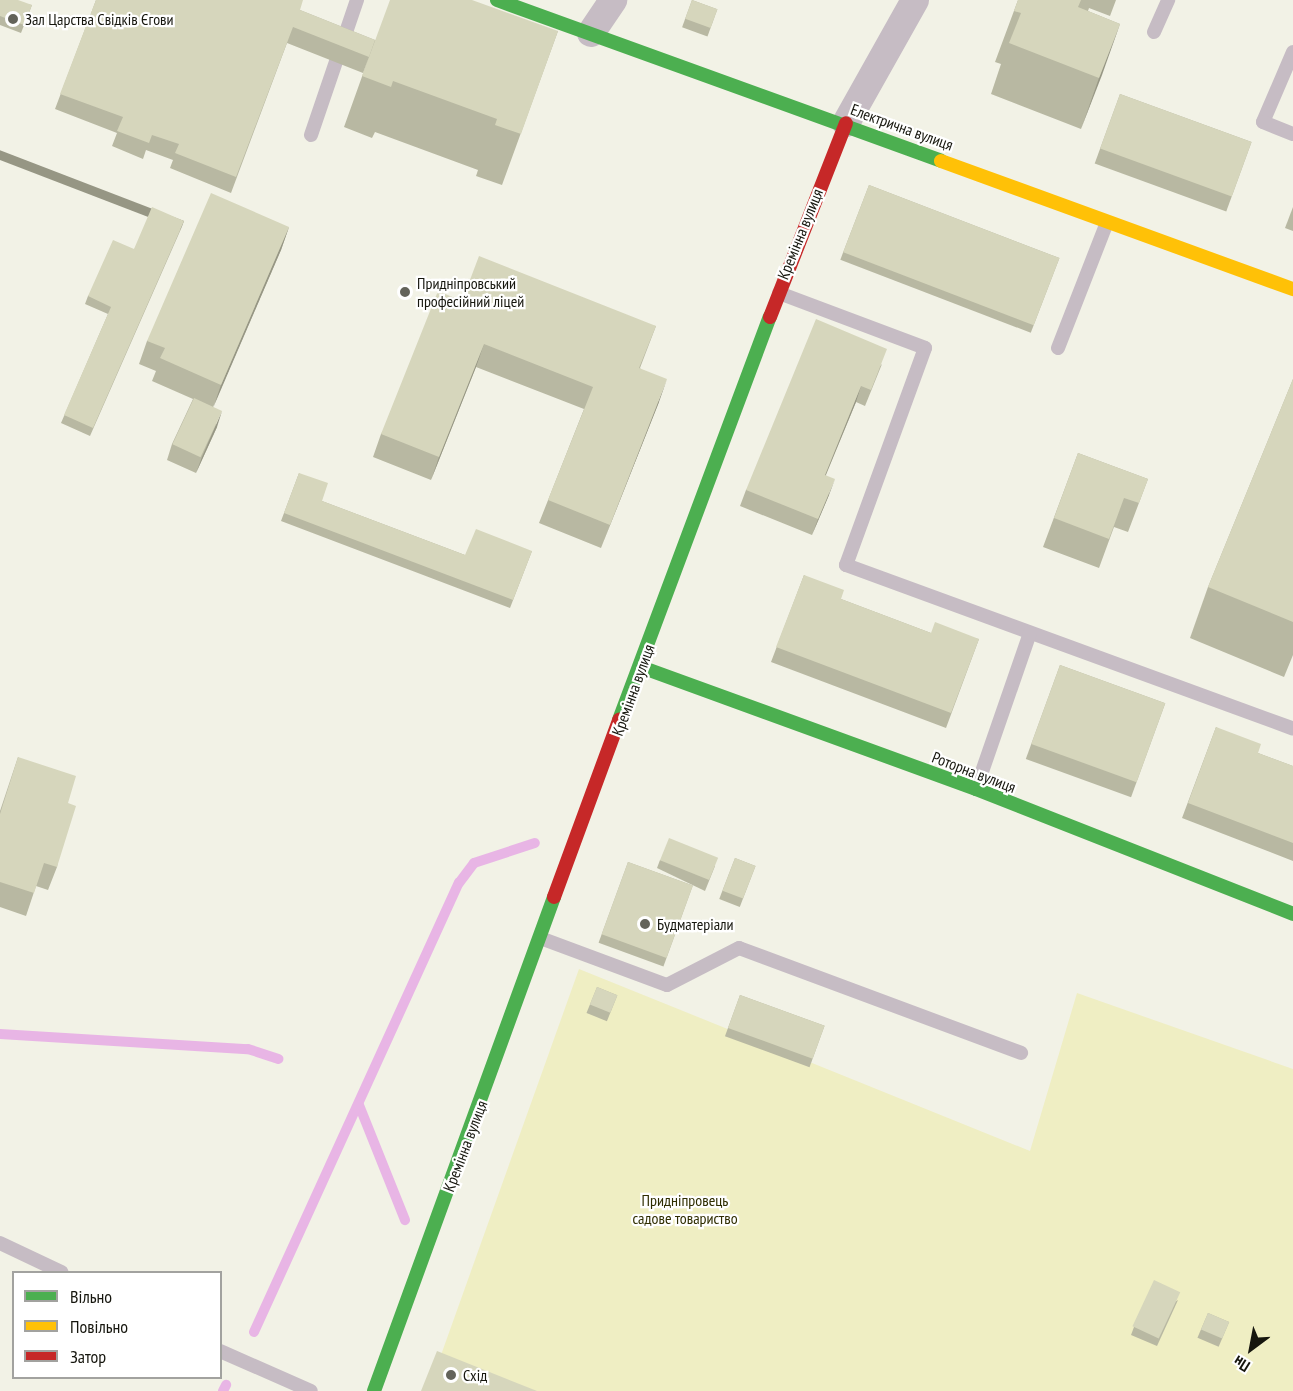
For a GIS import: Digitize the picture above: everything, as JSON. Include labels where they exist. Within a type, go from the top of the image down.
[{"type":"street","name":"Електрична вулиця","points":[[497,0],[846,123],[1107,222],[1293,289]]},
{"type":"street","points":[[591,33],[613,0]]},
{"type":"street","name":"Кремінна вулиця","points":[[374,1391],[625,715],[776,292],[846,123],[915,0]]},
{"type":"street","name":"Роторна вулиця","points":[[642,667],[976,789],[1293,914]]},
{"type":"lane","points":[[311,135],[357,0]]},
{"type":"lane","points":[[1154,32],[1168,0]]},
{"type":"lane","points":[[1293,52],[1263,122],[1293,134]]},
{"type":"lane","points":[[1058,348],[1107,222]]},
{"type":"lane","points":[[776,292],[925,348],[846,564],[1293,729]]},
{"type":"lane","points":[[976,789],[1030,633]]},
{"type":"lane","points":[[543,939],[667,985],[739,948],[1021,1053]]},
{"type":"lane","points":[[0,1243],[59,1271]]},
{"type":"lane","points":[[222,1352],[311,1391]]},
{"type":"green space","name":"Придніпровець садове товариство","points":[[579,969],[1030,1151],[1077,993],[1293,1069],[1293,1391],[531,1391],[441,1355]]},
{"type":"building","name":"Зал Царства Свідків Єгови","points":[[0,0],[18,0],[32,5],[24,25],[0,16]]},
{"type":"building","points":[[96,0],[303,0],[300,10],[375,40],[369,57],[293,27],[236,177],[175,153],[179,144],[152,135],[149,143],[117,131],[123,117],[60,94]]},
{"type":"building","points":[[390,0],[472,0],[558,31],[521,134],[495,125],[497,119],[393,81],[391,87],[362,76]]},
{"type":"building","points":[[692,0],[717,9],[711,28],[685,19]]},
{"type":"building","points":[[1018,0],[1081,0],[1078,7],[1120,24],[1099,78],[1009,43],[1021,13],[1014,11]]},
{"type":"building","points":[[1120,94],[1252,142],[1232,196],[1100,149]]},
{"type":"building","points":[[869,185],[1059,258],[1034,325],[843,252]]},
{"type":"building","points":[[211,193],[289,227],[221,385],[160,358],[165,348],[147,341]]},
{"type":"building","points":[[152,207],[184,221],[93,428],[64,415],[111,307],[88,296],[113,240],[134,249]]},
{"type":"building","points":[[479,256],[656,326],[639,368],[667,379],[610,525],[548,500],[593,387],[484,344],[439,457],[381,434],[438,291],[462,301]]},
{"type":"building","points":[[816,319],[887,349],[871,390],[861,386],[825,475],[835,479],[818,519],[746,490]]},
{"type":"building","points":[[1293,379],[1293,622],[1208,587]]},
{"type":"building","points":[[194,398],[222,411],[201,457],[172,444]]},
{"type":"building","points":[[1078,453],[1148,479],[1139,503],[1124,498],[1109,539],[1054,518]]},
{"type":"building","points":[[299,473],[328,483],[322,501],[465,555],[476,529],[532,551],[513,600],[284,513]]},
{"type":"building","points":[[804,575],[844,590],[841,599],[931,633],[935,622],[979,639],[951,713],[776,647]]},
{"type":"building","points":[[1060,665],[1165,703],[1137,782],[1031,744]]},
{"type":"building","points":[[1216,727],[1261,744],[1258,753],[1293,766],[1293,843],[1188,803]]},
{"type":"building","points":[[18,757],[76,776],[68,803],[76,806],[57,867],[44,863],[34,893],[0,882],[0,814]]},
{"type":"building","points":[[669,838],[718,858],[709,880],[660,860]]},
{"type":"building","points":[[735,858],[756,866],[743,899],[722,891]]},
{"type":"building","points":[[628,862],[693,886],[667,958],[602,934]]},
{"type":"building","points":[[597,987],[617,995],[610,1013],[590,1005]]},
{"type":"building","points":[[740,995],[825,1026],[813,1059],[728,1028]]},
{"type":"building","points":[[1154,1280],[1180,1292],[1159,1338],[1132,1326]]},
{"type":"building","points":[[1208,1313],[1229,1322],[1222,1339],[1201,1330]]},
{"type":"building","name":"Схід","points":[[437,1351],[537,1391],[421,1391]]},
{"type":"waterway","points":[[254,1332],[459,883],[474,863],[535,843]]},
{"type":"waterway","points":[[0,1034],[248,1049],[278,1059]]},
{"type":"waterway","points":[[359,1105],[405,1220]]},
{"type":"waterway","points":[[223,1391],[226,1385]]},
{"type":"traffic: fast","points":[[497,0],[941,161]]},
{"type":"traffic: fast","points":[[619,720],[770,317]]},
{"type":"traffic: fast","points":[[641,667],[976,789],[1293,914]]},
{"type":"traffic: fast","points":[[374,1391],[554,897]]},
{"type":"traffic: slow","points":[[941,161],[1293,289]]},
{"type":"traffic: jam","points":[[770,317],[846,123]]},
{"type":"traffic: jam","points":[[554,897],[619,720]]},
{"type":"place","name":"Зал Царства Свідків Єгови","points":[[13,19]]},
{"type":"place","name":"Придніпровський професійний ліцей","points":[[405,292]]},
{"type":"place","name":"Будматеріали","points":[[645,924]]},
{"type":"place","name":"Схід","points":[[451,1375]]}]
